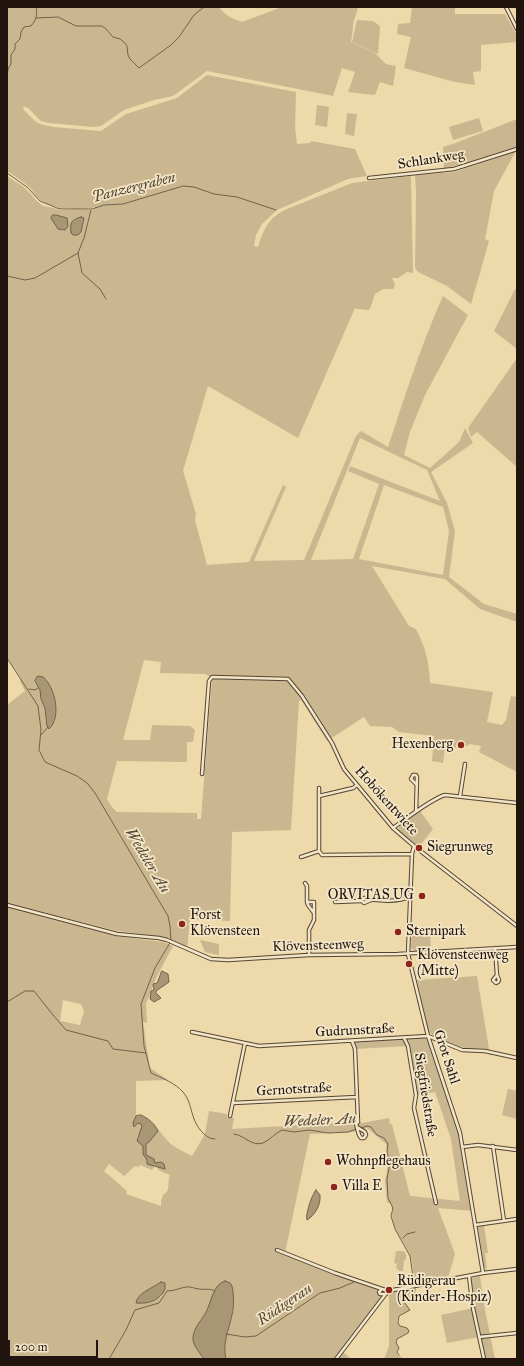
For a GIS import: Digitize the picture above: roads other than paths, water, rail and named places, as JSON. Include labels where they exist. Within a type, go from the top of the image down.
[{"type":"street","points":[[506,7],[517,29]]},
{"type":"street","name":"Schlankweg","points":[[369,178],[454,169],[517,149]]},
{"type":"street","name":"Hobökentwiete","points":[[202,774],[209,680],[212,677],[288,679],[302,696],[332,743],[344,769],[393,828],[517,926]]},
{"type":"street","points":[[460,796],[465,764]]},
{"type":"street","points":[[319,796],[352,788],[357,785]]},
{"type":"street","points":[[416,811],[417,785]]},
{"type":"street","points":[[319,788],[319,851],[322,855],[412,854]]},
{"type":"street","points":[[393,828],[416,811],[442,796],[450,795],[517,803]]},
{"type":"street","name":"Grot Sahl","points":[[414,846],[412,854],[408,954],[428,1036],[460,1133],[483,1273]]},
{"type":"street","points":[[301,857],[319,851]]},
{"type":"street","points":[[305,883],[307,886],[308,906],[314,913]]},
{"type":"street","points":[[335,902],[361,901],[363,898],[371,900],[405,899],[411,896]]},
{"type":"street","points":[[405,899],[411,903]]},
{"type":"street","points":[[307,902],[314,902],[314,920],[309,930],[309,956]]},
{"type":"street","name":"Klövensteenweg","points":[[7,905],[117,934],[167,940],[211,959],[228,960],[309,956],[408,954],[517,947]]},
{"type":"street","points":[[495,948],[497,975]]},
{"type":"street","name":"Gudrunstraße","points":[[192,1032],[259,1046],[428,1036],[462,1050],[485,1051],[517,1058]]},
{"type":"street","name":"Siegfriedstraße","points":[[404,1038],[408,1046],[416,1095],[414,1108],[436,1203]]},
{"type":"street","points":[[352,1041],[355,1049],[358,1122],[356,1124],[359,1136],[363,1138],[366,1134],[363,1130],[357,1127]]},
{"type":"street","points":[[230,1116],[245,1043]]},
{"type":"street","name":"Gernotstraße","points":[[233,1103],[357,1097]]},
{"type":"street","points":[[462,1147],[478,1145],[517,1150]]},
{"type":"street","points":[[493,1146],[504,1221]]},
{"type":"street","points":[[475,1225],[517,1219]]},
{"type":"street","points":[[277,1250],[334,1273],[388,1291],[483,1273],[517,1269]]},
{"type":"street","points":[[469,1276],[473,1308],[484,1359]]},
{"type":"street","points":[[383,1289],[379,1294],[386,1294]]},
{"type":"street","points":[[336,1359],[388,1291]]},
{"type":"street","points":[[479,1337],[517,1333]]},
{"type":"waterway","name":"Wedeler Au","points":[[7,80],[8,69],[11,64],[11,55],[15,49],[15,44],[20,39],[21,32],[24,27],[31,26],[34,22],[37,15],[36,7]]},
{"type":"waterway","points":[[36,18],[58,17],[76,26],[102,26],[113,37],[124,42],[127,46],[130,59],[139,68],[171,45],[179,37],[194,15],[204,7]]},
{"type":"waterway","name":"Panzergraben","points":[[7,173],[27,187],[40,201],[63,209],[92,209],[104,205],[123,204],[183,186],[194,187],[214,194],[237,197],[276,210]]},
{"type":"waterway","points":[[7,276],[25,280],[35,278],[78,253],[84,238],[91,210]]},
{"type":"waterway","points":[[78,253],[82,273],[100,289],[106,299]]},
{"type":"waterway","name":"Wedeler Au","points":[[7,658],[38,706],[41,730],[39,750],[45,762],[77,776],[87,783],[95,793],[168,916],[171,941],[155,968],[141,1004],[144,1046],[151,1073],[172,1083],[183,1092],[189,1102],[199,1129],[208,1137],[215,1139]]},
{"type":"waterway","name":"Wedeler Au","points":[[29,689],[35,690],[38,688]]},
{"type":"waterway","name":"Wedeler Au","points":[[41,735],[48,727]]},
{"type":"waterway","points":[[7,1002],[25,991],[34,991],[53,1015]]},
{"type":"waterway","points":[[53,1015],[66,1030],[108,1041],[113,1049],[146,1053]]},
{"type":"waterway","name":"Wedeler Au","points":[[361,1128],[367,1126],[371,1127],[377,1135],[384,1138],[388,1144],[387,1152],[390,1163],[387,1179],[388,1198],[393,1208],[391,1216],[395,1229],[410,1256],[414,1284]]},
{"type":"waterway","name":"Wedeler Au","points":[[234,1134],[259,1144],[266,1142],[282,1130],[294,1132],[309,1130],[328,1133],[348,1132],[356,1129]]},
{"type":"waterway","points":[[403,1238],[407,1234],[415,1232]]},
{"type":"waterway","name":"Rüdigerau","points":[[226,1334],[245,1337],[256,1336],[320,1293],[340,1288],[354,1282]]},
{"type":"waterway","name":"Rüdigerau","points":[[109,1359],[126,1330],[135,1310],[159,1303],[167,1291],[188,1287],[215,1291]]},
{"type":"waterway","name":"Wedeler Au","points":[[399,1355],[397,1352],[399,1348],[396,1343],[397,1339],[409,1331],[407,1328],[400,1326],[398,1323],[399,1316],[410,1310],[402,1299],[404,1297],[408,1299],[414,1298],[415,1289]]},
{"type":"place","name":"Hexenberg","points":[[461,745]]},
{"type":"place","name":"Siegrunweg","points":[[419,848]]},
{"type":"place","name":"ORVITAS UG","points":[[422,896]]},
{"type":"place","name":"Forst Klövensteen","points":[[182,924]]},
{"type":"place","name":"Sternipark","points":[[398,932]]},
{"type":"place","name":"Klövensteenweg (Mitte)","points":[[409,964]]},
{"type":"place","name":"Wohnpflegehaus","points":[[328,1162]]},
{"type":"place","name":"Villa E","points":[[334,1187]]},
{"type":"place","name":"Rüdigerau (Kinder-Hospiz)","points":[[389,1290]]}]
